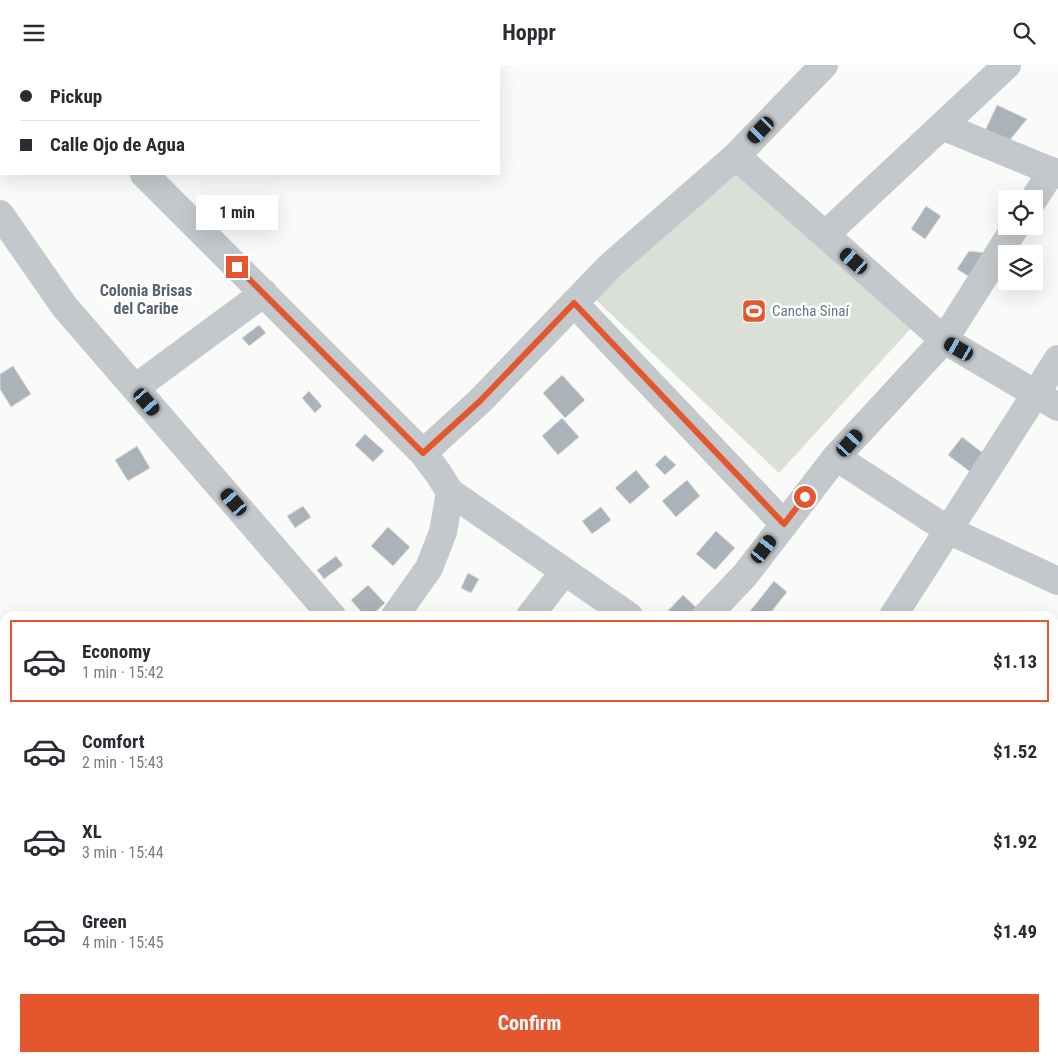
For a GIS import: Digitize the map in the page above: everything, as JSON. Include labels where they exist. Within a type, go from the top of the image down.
[{"type":"street","points":[[423,453],[480,401],[610,266],[736,156],[824,65]]},
{"type":"street","points":[[824,235],[1007,65]]},
{"type":"street","points":[[942,126],[1055,173],[1041,190]]},
{"type":"street","points":[[736,156],[944,340],[1047,400]]},
{"type":"street","points":[[145,175],[423,453],[450,492],[622,611]]},
{"type":"street","points":[[0,214],[64,306],[328,611]]},
{"type":"street","points":[[711,611],[745,575],[836,457],[944,340],[1010,235]]},
{"type":"street","points":[[135,388],[264,293]]},
{"type":"street","points":[[574,303],[784,524]]},
{"type":"street","points":[[896,611],[948,530],[1047,400],[1058,359]]},
{"type":"street","points":[[836,457],[948,530],[1058,581]]},
{"type":"street","points":[[398,611],[429,568],[443,532],[450,492]]},
{"type":"street","points":[[534,611],[564,572]]},
{"type":"shaded area","name":"Cancha Sinaí","points":[[731,160],[915,324],[779,473],[595,299]]},
{"type":"building","points":[[997,105],[1027,119],[1005,146],[983,135]]},
{"type":"building","points":[[926,206],[941,216],[925,239],[911,229]]},
{"type":"building","points":[[969,251],[987,253],[971,278],[957,269]]},
{"type":"building","points":[[259,325],[266,333],[249,346],[242,338]]},
{"type":"building","points":[[13,366],[31,394],[11,407],[0,389],[0,374]]},
{"type":"building","points":[[562,375],[585,400],[565,418],[543,393]]},
{"type":"building","points":[[309,391],[322,406],[315,413],[302,398]]},
{"type":"building","points":[[562,418],[579,437],[558,455],[542,436]]},
{"type":"building","points":[[365,434],[384,451],[373,462],[355,445]]},
{"type":"building","points":[[962,437],[987,456],[973,474],[948,455]]},
{"type":"building","points":[[137,446],[150,468],[128,481],[115,460]]},
{"type":"building","points":[[665,455],[676,465],[665,475],[655,465]]},
{"type":"building","points":[[636,470],[650,487],[630,504],[615,488]]},
{"type":"building","points":[[687,480],[700,496],[676,517],[662,501]]},
{"type":"building","points":[[303,506],[311,517],[295,528],[287,516]]},
{"type":"building","points":[[601,507],[611,520],[592,534],[582,521]]},
{"type":"building","points":[[388,527],[410,547],[393,566],[371,546]]},
{"type":"building","points":[[716,531],[735,548],[715,570],[696,554]]},
{"type":"building","points":[[336,556],[343,565],[324,579],[317,570]]},
{"type":"building","points":[[468,573],[479,579],[471,593],[461,588]]},
{"type":"building","points":[[774,581],[787,592],[772,611],[750,611]]},
{"type":"building","points":[[368,585],[385,603],[376,611],[361,611],[351,600]]},
{"type":"building","points":[[683,595],[700,611],[668,611]]},
{"type":"place","name":"Cancha Sinaí","points":[[754,311]]},
{"type":"district","name":"Colonia Brisas del Caribe","points":[[146,299]]},
{"type":"route","points":[[237,267],[423,453],[480,401],[574,303],[784,524],[805,497]]}]
